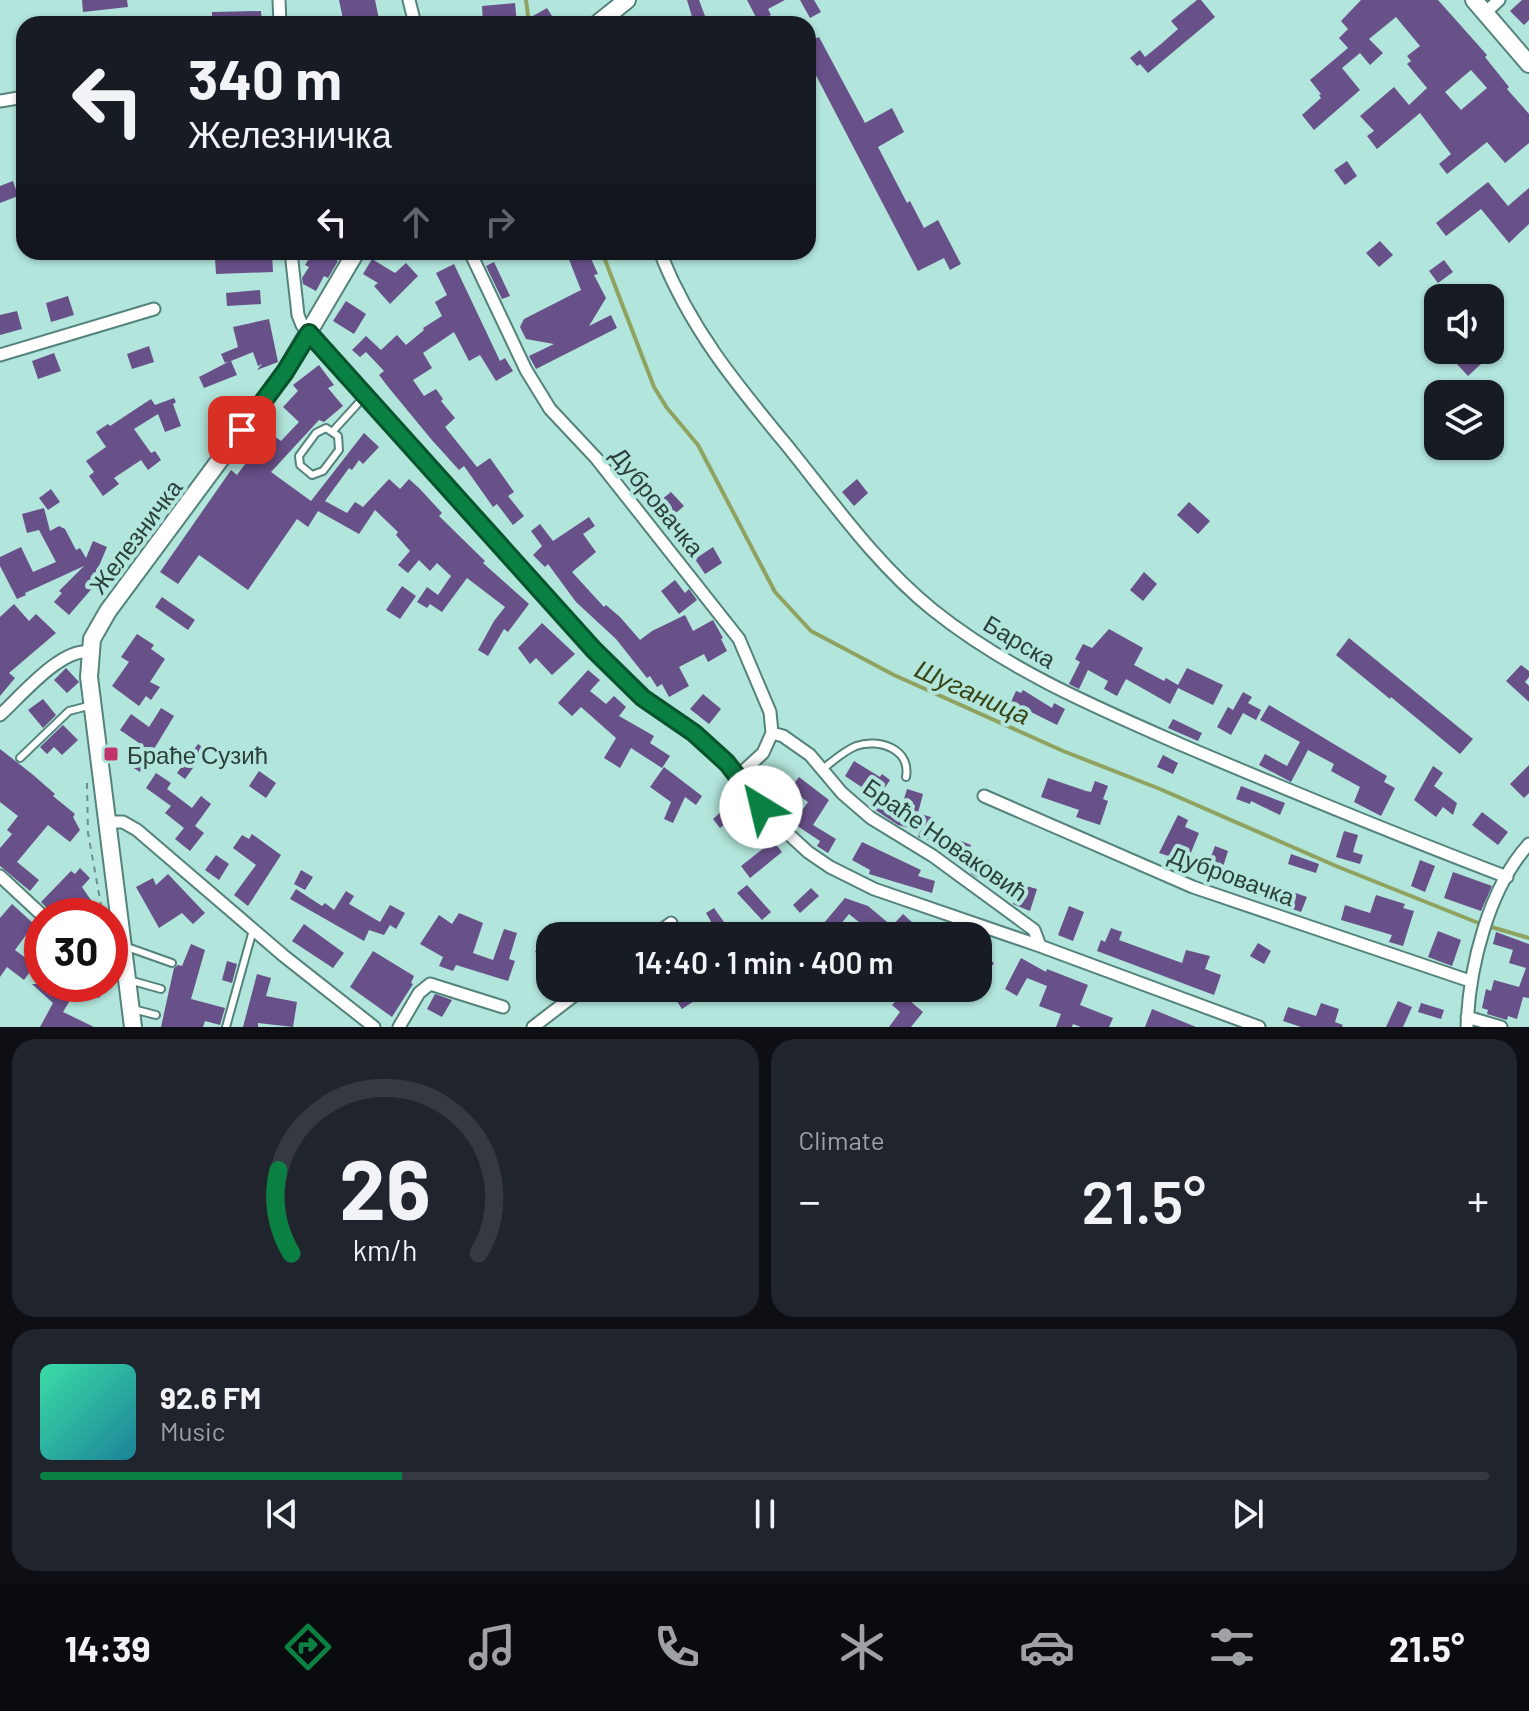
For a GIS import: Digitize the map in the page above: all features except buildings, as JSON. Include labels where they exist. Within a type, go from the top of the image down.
[{"type":"main road","points":[[607,16],[627,0]]},
{"type":"main road","points":[[1479,6],[1529,64]]},
{"type":"main road","name":"Железничка","points":[[117,898],[92,705],[89,652],[92,639],[108,611],[273,390],[351,260]]},
{"type":"main road","name":"Железничка","points":[[128,995],[133,1027]]},
{"type":"street","points":[[1479,6],[1499,0]]},
{"type":"street","points":[[292,260],[298,315],[309,333]]},
{"type":"street","name":"Дубровачка","points":[[474,260],[526,370],[550,409],[596,458],[739,639],[770,712],[772,733]]},
{"type":"street","name":"Барска","points":[[664,260],[694,322],[724,369],[850,524],[896,575],[932,609],[963,632],[1000,657],[1096,707],[1300,796],[1507,877]]},
{"type":"street","points":[[0,355],[154,309]]},
{"type":"street","name":"Браће Новаковић","points":[[309,333],[594,650],[643,698],[694,733],[738,776],[771,818],[808,852],[874,889],[1259,1027]]},
{"type":"street","points":[[0,715],[61,660],[75,653],[89,652]]},
{"type":"street","points":[[738,776],[763,753],[772,733]]},
{"type":"street","name":"Браће Новаковић","points":[[772,733],[789,740],[824,768],[854,805],[1019,917],[1034,930],[1040,946]]},
{"type":"street","name":"Дубровачка","points":[[984,796],[1193,887],[1470,981]]},
{"type":"street","points":[[106,822],[123,822],[137,830],[253,930],[374,1027]]},
{"type":"street","points":[[1501,1027],[1467,1022],[1470,981],[1490,916],[1507,877],[1529,844]]},
{"type":"street","points":[[0,876],[24,898]]},
{"type":"street","points":[[399,1027],[419,993],[430,984],[503,1007]]},
{"type":"street","points":[[533,1027],[566,1002]]},
{"type":"lane","points":[[333,431],[364,397]]},
{"type":"lane","points":[[326,428],[333,431],[340,443],[338,453],[321,473],[309,474],[300,465],[299,456],[320,430],[326,428]]},
{"type":"lane","points":[[20,758],[69,711],[92,705]]},
{"type":"lane","name":"Браће Новаковић","points":[[824,768],[854,747],[874,743],[903,755],[908,766],[906,777]]},
{"type":"lane","points":[[226,1027],[253,930]]},
{"type":"lane","points":[[128,947],[172,963]]},
{"type":"lane","points":[[128,976],[161,989]]},
{"type":"lane","points":[[132,1009],[156,1015]]},
{"type":"path","points":[[87,772],[88,833],[100,898]]},
{"type":"waterway","name":"Шуганица","points":[[526,0],[528,16]]},
{"type":"waterway","name":"Шуганица","points":[[605,260],[654,387],[698,445],[775,592],[811,631],[894,675],[1063,751],[1160,789],[1336,866],[1481,924],[1529,938]]},
{"type":"place","name":"Браће Сузић","points":[[111,754]]},
{"type":"route","points":[[242,430],[285,372],[309,333],[553,608],[643,698],[694,733],[727,763],[761,807]]}]
